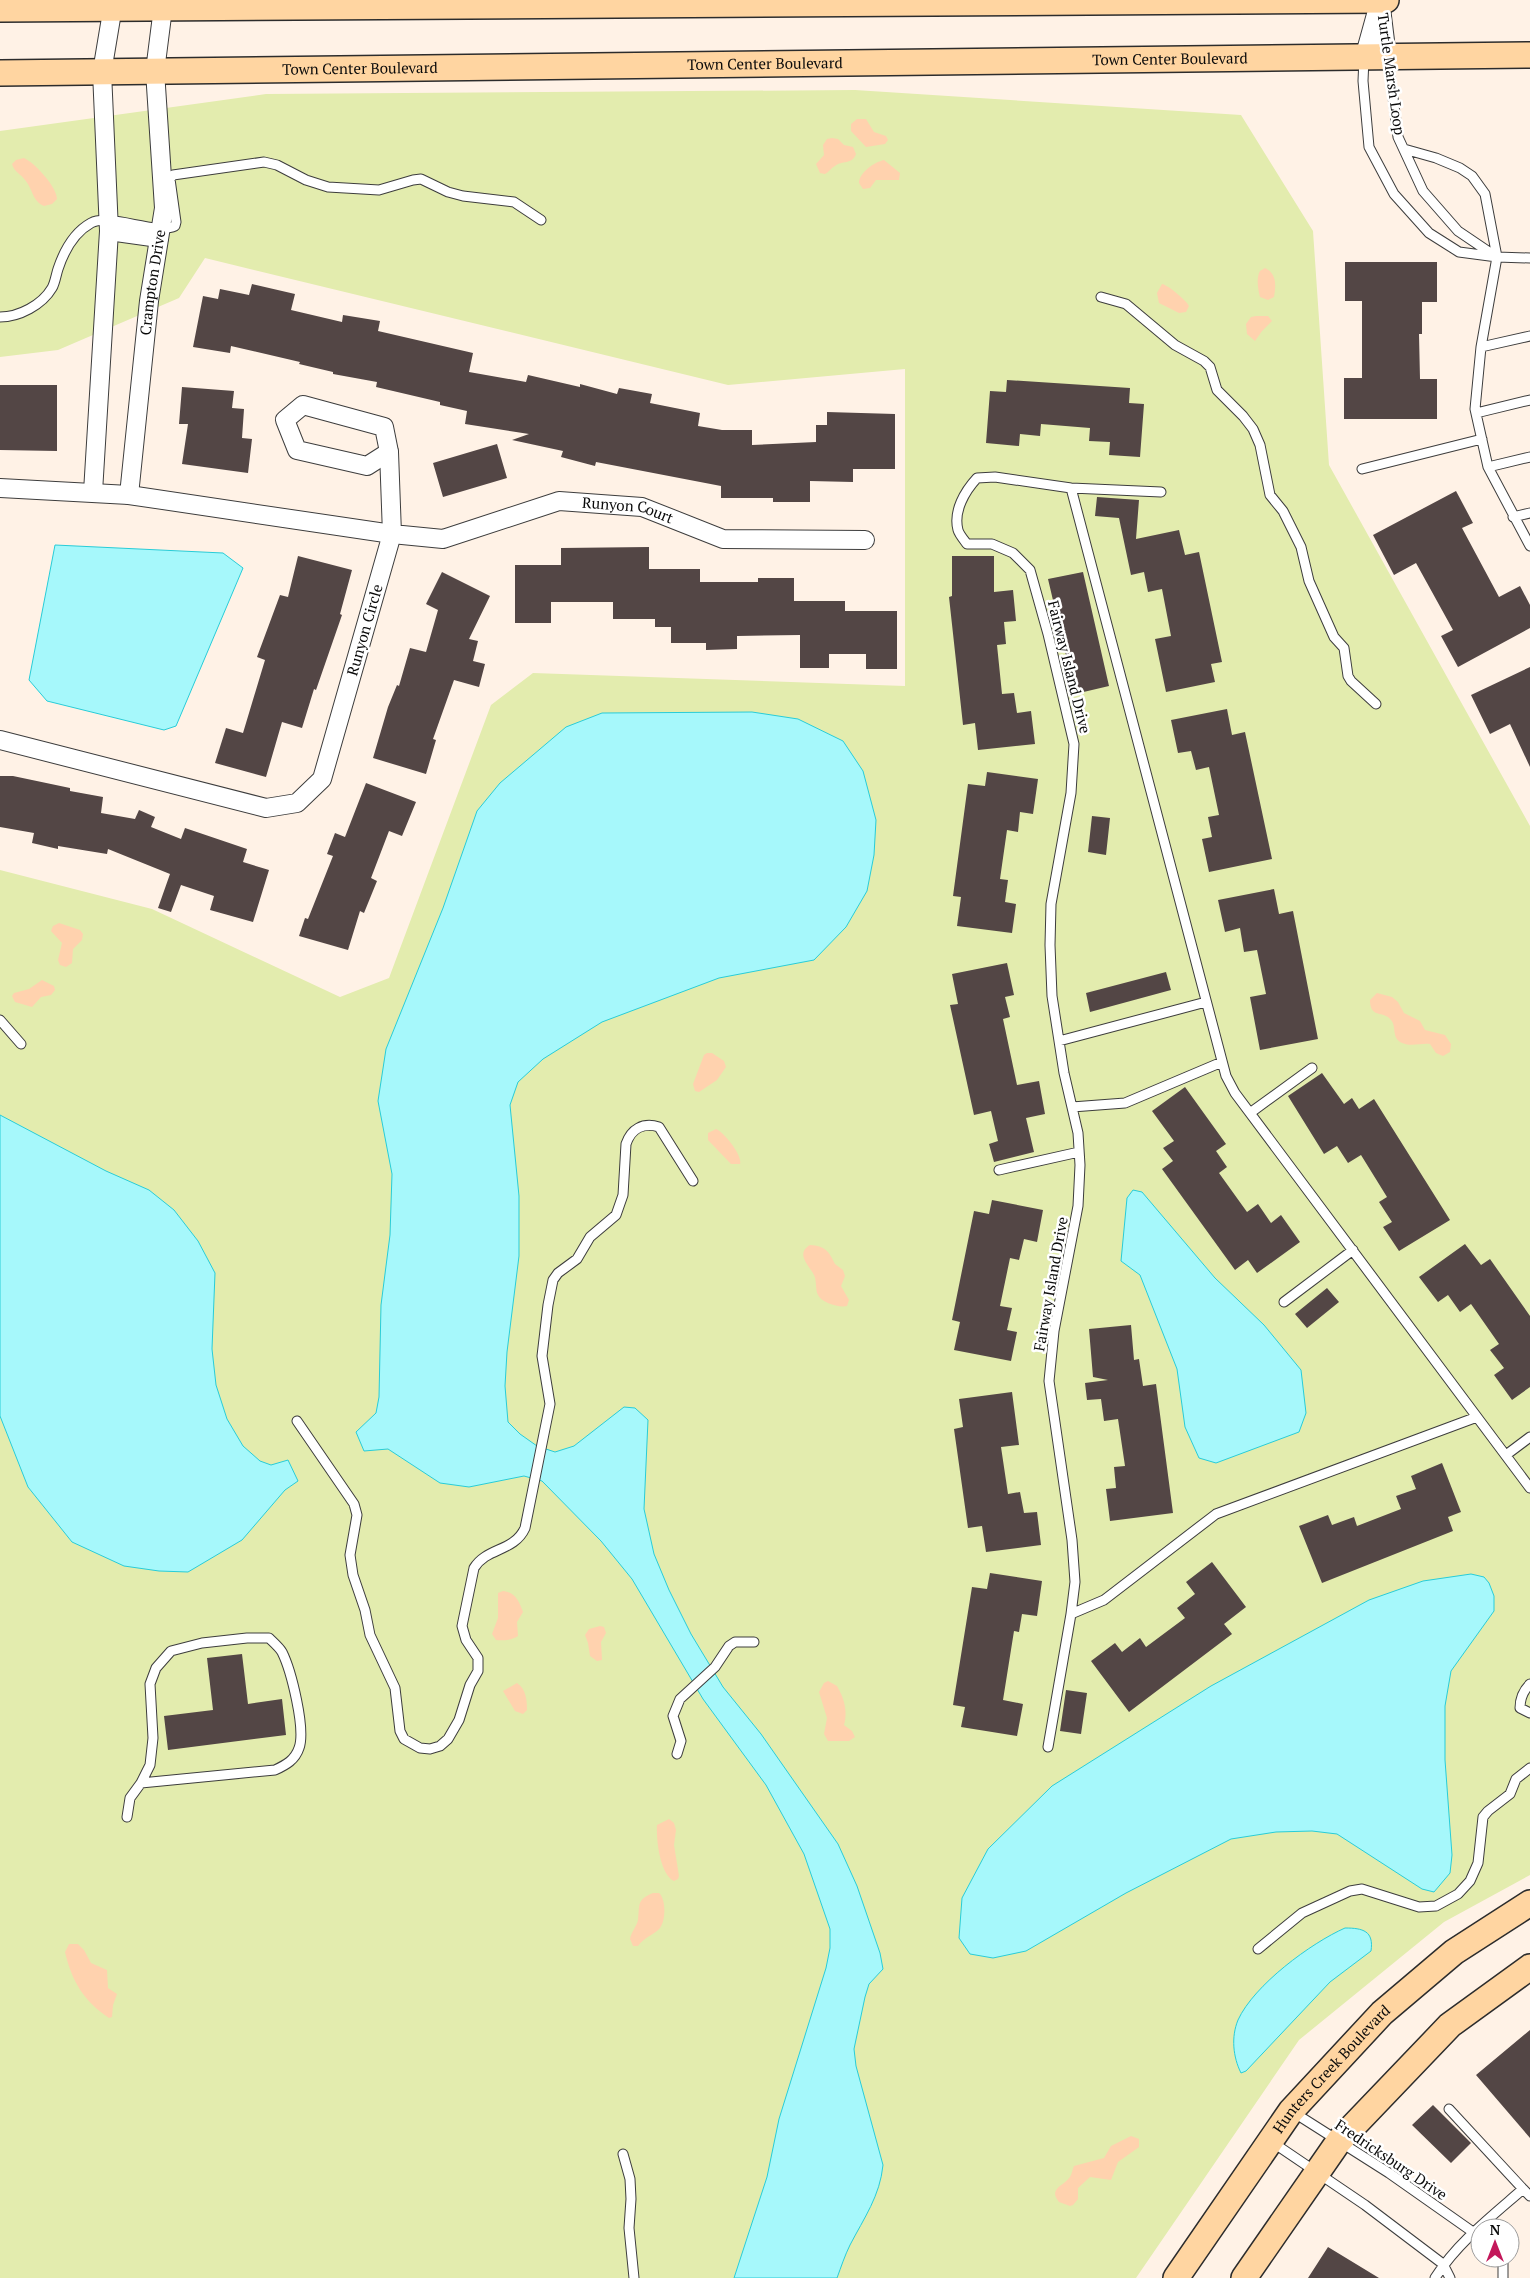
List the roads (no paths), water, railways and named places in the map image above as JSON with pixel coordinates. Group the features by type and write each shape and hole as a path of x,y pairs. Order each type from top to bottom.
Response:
{"main road":[{"path":"0,9 114,4 1386,0"},
{"name":"Town Center Boulevard","path":"0,73 1530,55"},
{"name":"Hunters Creek Boulevard","path":"1176,2278 1291,2111 1382,2013 1454,1952 1530,1904"},
{"path":"1244,2278 1339,2141 1450,2025 1530,1967"}],"street":[{"name":"Turtle Marsh Loop","path":"1376,58 1380,0"},
{"name":"Turtle Marsh Loop","path":"1376,58 1380,0"},
{"path":"93,492 109,226 102,72 114,4"},
{"name":"Crampton Drive","path":"129,495 149,301 164,208 155,71 164,4"},
{"path":"109,226 160,233"},
{"name":"Runyon Circle","path":"0,740 266,808 297,803 322,779 392,534 389,452 384,427 303,405 285,420 298,450 367,466 389,452"},
{"path":"0,488 129,495 392,534"},
{"name":"Runyon Court","path":"392,534 443,539 559,501 642,507 723,539 865,540"}],"lane":[{"name":"Turtle Marsh Loop","path":"1376,58 1398,137 1423,191 1458,231 1497,257"},
{"name":"Turtle Marsh Loop","path":"1376,58 1362,81 1369,147 1394,194 1430,233 1459,252 1497,257 1530,258"},
{"path":"1404,150 1436,158 1460,168 1477,182 1486,194 1497,257 1481,346 1476,413 1488,467 1530,546"},
{"path":"160,233 172,228 176,222 170,179 173,175 264,162 277,165 306,180 328,187 379,190 421,179 448,192 463,196 514,202 542,220"},
{"path":"0,317 8,317 25,311 40,302 52,287 69,241 92,222 109,226"},
{"path":"1101,297 1126,304 1175,345 1204,361 1210,367 1217,390 1253,429 1260,445 1270,495 1283,511 1301,547 1309,582 1334,637 1344,648 1348,676 1376,704"},
{"path":"1481,346 1530,336"},
{"path":"1476,413 1530,400"},
{"path":"1362,469 1482,439"},
{"path":"1488,467 1530,457"},
{"name":"Fairway Island Drive","path":"1048,1747 1071,1614 1074,1582 1072,1540 1049,1381 1054,1331 1078,1206 1078,1133 1059,1041 1052,996 1051,904 1071,793 1074,744 1048,634 1030,570 1013,553 992,544 967,544 958,530 958,510 965,492 977,478 995,478 1071,488 1161,492"},
{"path":"1071,488 1226,1076 1250,1113 1530,1488"},
{"path":"1513,517 1530,513"},
{"path":"1059,1041 1206,1002"},
{"path":"0,1020 20,1044"},
{"path":"1072,1108 1125,1103 1170,1086 1222,1062"},
{"path":"1250,1113 1312,1068"},
{"path":"297,1421 354,1504 357,1515 350,1555 353,1575 365,1610 370,1635 395,1688 400,1731 404,1739 420,1748 430,1749 440,1746 448,1739 459,1720 479,1664 478,1658 466,1640 462,1626 474,1568 478,1561 487,1555 520,1538 525,1528 550,1404 542,1356 543,1338 553,1280 558,1273 577,1259 590,1236 616,1214 623,1195 625,1154 629,1137 640,1126 652,1124 659,1127 693,1181"},
{"path":"998,1170 1079,1152"},
{"path":"1284,1302 1353,1250"},
{"path":"1071,1614 1104,1600 1216,1514 1477,1417"},
{"path":"1506,1455 1530,1437"},
{"path":"127,1817 130,1798 141,1783 150,1765 153,1738 150,1684 156,1668 171,1651 202,1643 247,1638 269,1638 281,1650 290,1671 301,1727 300,1747 290,1764 275,1770 141,1783"},
{"path":"677,1754 682,1742 673,1716 674,1708 680,1699 715,1667 729,1646 735,1642 754,1642"},
{"path":"1530,1684 1526,1687 1520,1703 1520,1708 1530,1713"},
{"path":"1258,1949 1302,1913 1350,1891 1362,1888 1419,1907 1436,1906 1458,1894 1470,1881 1478,1863 1483,1817 1510,1794 1516,1779 1530,1768"},
{"path":"1449,2110 1530,2196"},
{"name":"Fredricksburg Drive","path":"1291,2111 1339,2141 1470,2230"},
{"path":"1270,2140 1365,2205 1444,2264 1450,2278"},
{"path":"623,2154 630,2179 631,2200 628,2228 634,2278"},
{"path":"1494,2218 1523,2189"},
{"path":"1435,2278 1444,2264 1470,2241"}],"water":[{"path":"55,545 223,553 243,568 176,726 164,730 47,701 29,680"},
{"path":"752,712 798,719 843,741 863,771 876,820 874,855 867,891 846,927 814,960 719,978 602,1022 543,1059 518,1082 510,1105 519,1196 519,1256 507,1352 505,1386 508,1422 520,1434 537,1446 555,1452 574,1446 624,1407 635,1408 648,1420 644,1509 654,1554 669,1590 691,1634 723,1687 761,1734 838,1844 857,1886 880,1953 883,1969 869,1984 854,2049 856,2066 883,2165 875,2197 848,2249 837,2278 734,2278 767,2177 779,2119 826,1968 830,1948 830,1929 804,1854 766,1785 703,1699 632,1579 601,1541 542,1481 524,1476 469,1487 440,1483 388,1449 364,1451 356,1432 376,1413 379,1397 381,1305 390,1235 392,1174 378,1101 386,1049 443,908 477,811 500,783 566,727 602,713"},
{"path":"0,1115 106,1171 149,1190 174,1210 198,1241 215,1273 212,1349 216,1385 227,1419 243,1446 260,1461 271,1465 288,1460 298,1481 285,1490 242,1540 188,1572 159,1571 124,1566 72,1542 28,1487 0,1416"},
{"path":"1133,1190 1142,1192 1215,1278 1264,1325 1301,1370 1306,1413 1299,1432 1216,1463 1199,1458 1185,1427 1177,1369 1140,1275 1121,1261 1127,1198"},
{"path":"1471,1574 1484,1577 1489,1583 1494,1596 1494,1611 1451,1671 1445,1706 1445,1760 1452,1855 1450,1873 1434,1892 1422,1889 1337,1834 1312,1831 1276,1832 1231,1839 1126,1893 1026,1951 993,1958 970,1954 959,1938 962,1898 988,1849 1052,1786 1211,1686 1369,1600 1423,1581"},
{"path":"1345,1928 1366,1932 1371,1939 1371,1951 1330,1982 1246,2071 1241,2073 1236,2060 1234,2033 1238,2020 1246,2007 1270,1979 1300,1954"}]}
